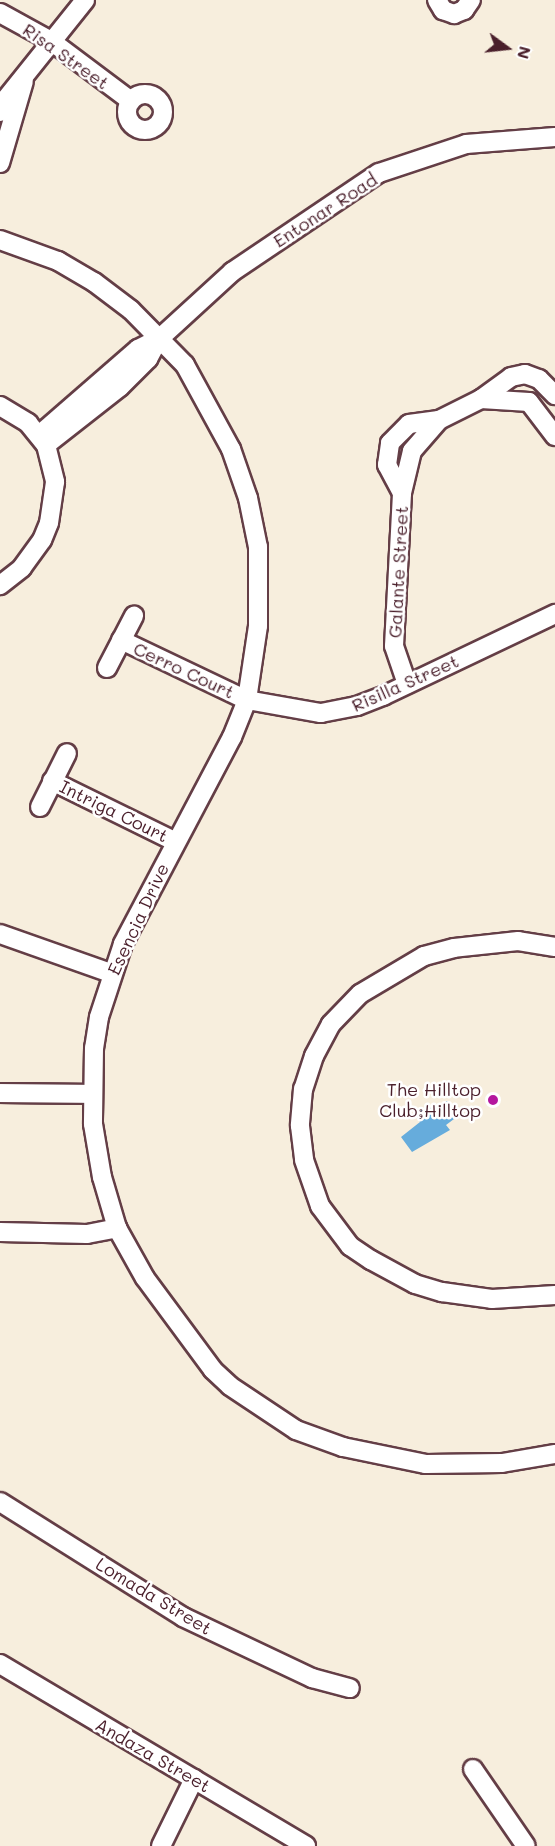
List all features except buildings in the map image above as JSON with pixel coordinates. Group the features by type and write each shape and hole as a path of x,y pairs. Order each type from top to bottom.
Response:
{"street":[{"path":"0,112 26,73 85,0"},
{"path":"437,0 443,10 454,14 464,10 471,0"},
{"name":"Risa Street","path":"0,13 51,41 130,101"},
{"path":"0,163 26,73"},
{"name":"Entonar Road","path":"42,440 120,387 148,359 160,338 232,272 379,173 466,144 555,137"},
{"name":"Esencia Drive","path":"0,240 58,261 94,282 160,338 185,366 207,401 231,448 248,498 260,574 256,652 246,700 232,737 176,842 111,973 94,1048 92,1094 102,1177 117,1228 150,1286 213,1370 238,1392 296,1430 343,1447 426,1464 502,1463 555,1454"},
{"name":"Galante Street","path":"406,684 394,646 402,493 412,451 439,420 481,399 511,376 525,374 539,379 555,395"},
{"path":"481,399 529,402 555,436"},
{"path":"0,406 18,416 42,440 55,482 49,523 33,556 0,585"},
{"name":"Risilla Street","path":"246,700 302,711 339,711 406,684 555,614"},
{"name":"Cerro Court","path":"107,668 134,616"},
{"name":"Cerro Court","path":"121,640 246,700"},
{"name":"Intriga Court","path":"40,807 67,753"},
{"name":"Intriga Court","path":"52,781 176,842"},
{"path":"0,934 111,973"},
{"path":"555,947 518,941 454,948 424,956 360,994 331,1024 314,1056 303,1089 300,1126 306,1168 320,1206 339,1233 371,1260 415,1284 442,1292 501,1299 555,1294"},
{"path":"0,1093 92,1094"},
{"path":"0,1232 87,1234 117,1228"},
{"name":"Lomada Street","path":"0,1502 183,1617 312,1678 350,1688"},
{"name":"Andaza Street","path":"0,1664 306,1846"},
{"path":"473,1769 526,1846"},
{"path":"160,1846 194,1779"}],"water":[{"path":"447,1101 458,1116 446,1125 450,1130 412,1152 401,1137 420,1122 415,1115 428,1105 433,1111"}],"place":[{"name":"The Hilltop Club;Hilltop","path":"493,1100"}]}
